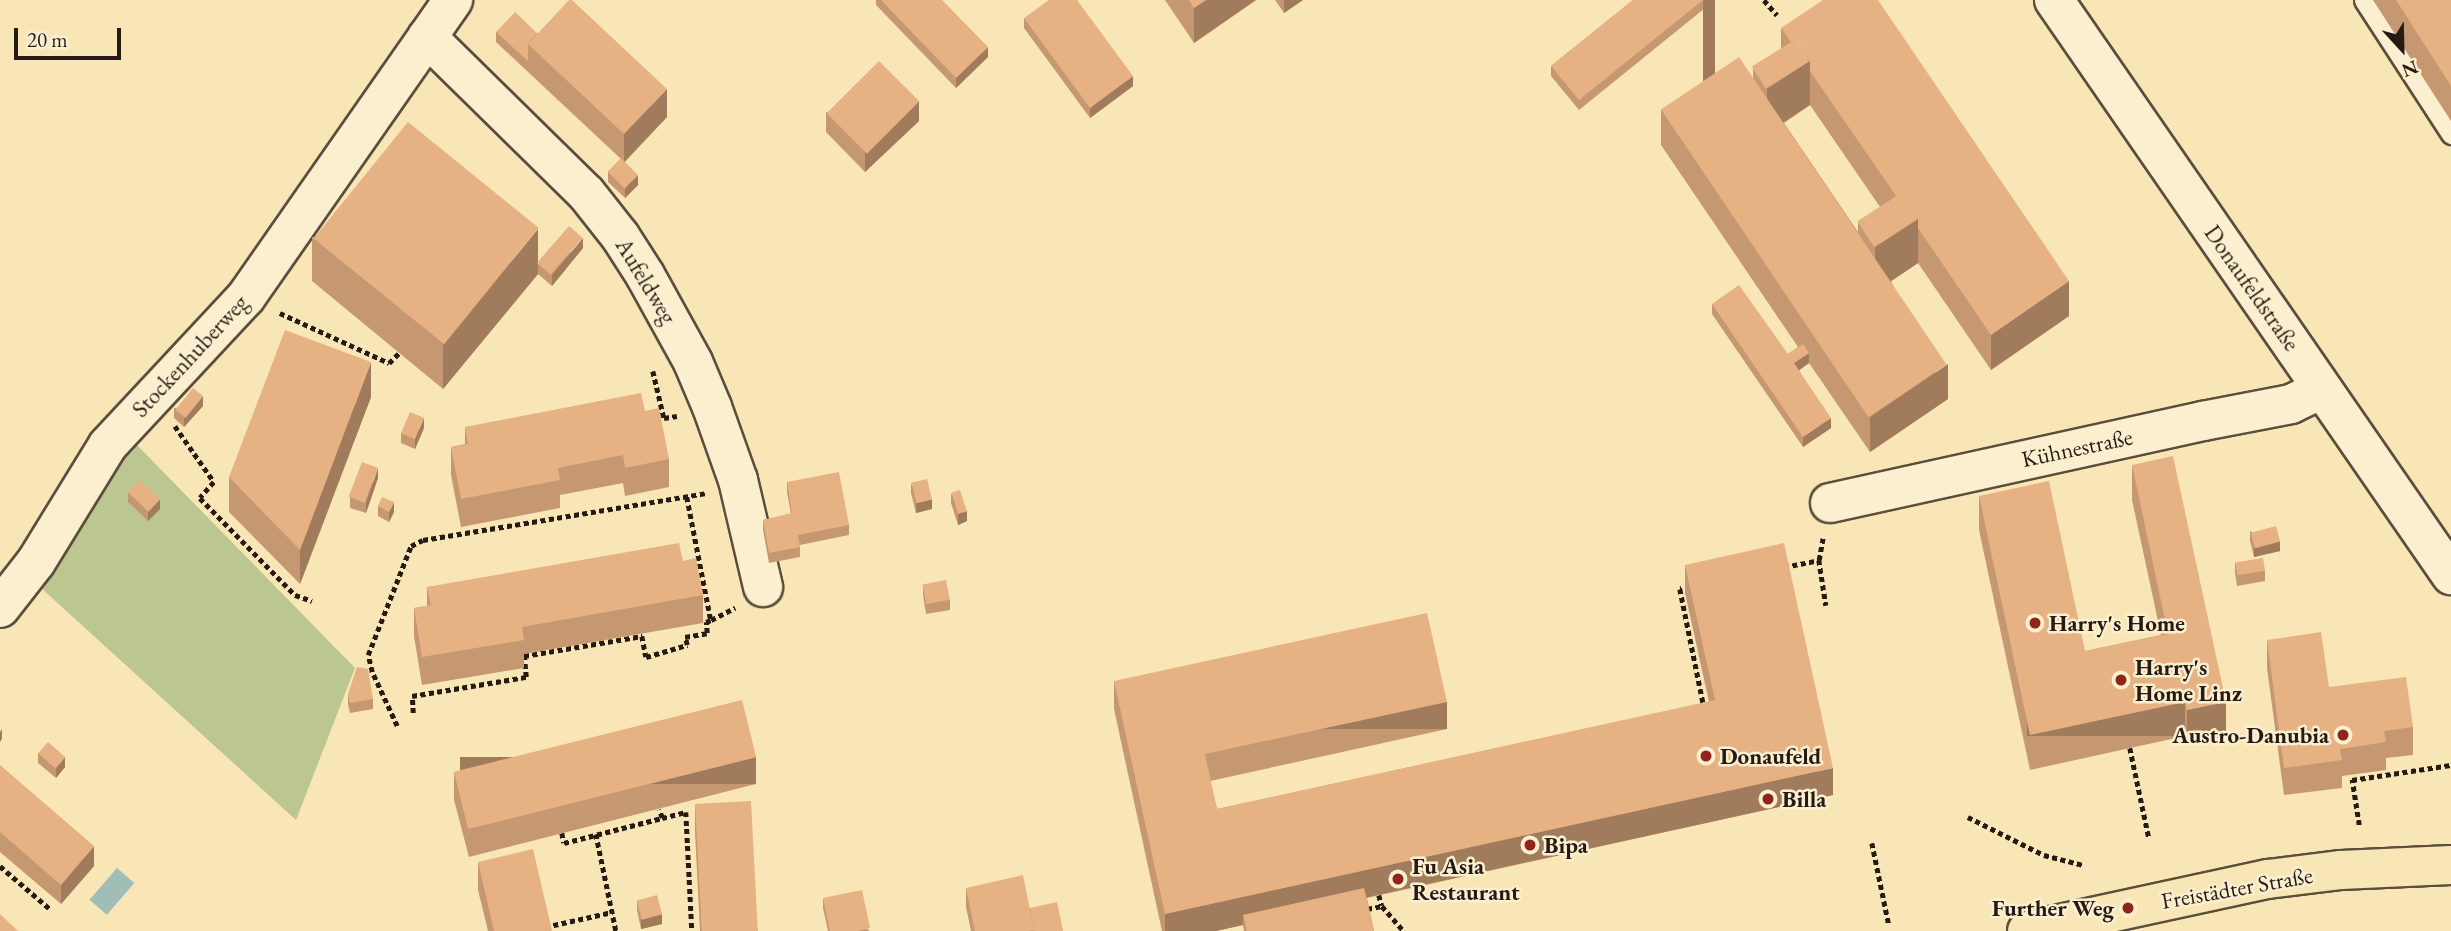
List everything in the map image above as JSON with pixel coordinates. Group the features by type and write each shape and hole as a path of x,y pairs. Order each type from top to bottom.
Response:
{"main road":[{"name":"Freistädter Straße","path":"2027,931 2268,879 2351,869 2451,865"}],"street":[{"name":"Stockenhuberweg","path":"0,608 36,562 108,445 153,395 221,328 246,298 453,0"},
{"name":"Donaufeldstraße","path":"2054,0 2451,575"},
{"name":"Aufeldweg","path":"427,37 586,193 639,265 693,362 712,407 738,480 763,587"},
{"name":"Kühnestraße","path":"1830,503 2291,404 2322,388"}],"lane":[{"path":"2364,0 2451,134"}],"path":[{"path":"1765,0 1777,15"},
{"path":"287,303 280,313 389,363 399,353"},
{"path":"651,364 664,418 688,415"},
{"path":"153,395 214,482 200,498 295,595 312,601"},
{"path":"397,726 372,672 368,655 411,546 423,540 712,492"},
{"path":"687,496 711,621"},
{"path":"1826,605 1819,559 1830,503"},
{"path":"1776,568 1819,559"},
{"path":"1693,586 1680,589 1705,711"},
{"path":"413,713 412,696 526,677 524,656 642,636 646,657 687,645 685,637 707,633 706,622 746,601 763,598 763,587"},
{"path":"2130,748 2149,838"},
{"path":"2358,825 2352,780 2451,765"},
{"path":"659,809 662,818"},
{"path":"562,833 565,843 686,812 692,931"},
{"path":"1968,817 2044,855 2083,864"},
{"path":"596,834 616,931"},
{"path":"1872,843 1889,925"},
{"path":"0,866 50,909"},
{"path":"1379,895 1382,906 1404,931"},
{"path":"1367,909 1382,906"},
{"path":"545,927 612,912"}],"green space":[{"path":"134,442 355,668 296,820 40,587"}],"water":[{"path":"117,868 134,883 107,915 89,900"}],"building":[{"path":"569,0 667,89 624,134 528,44"},
{"path":"881,0 942,0 988,47 956,78"},
{"path":"1049,0 1077,0 1133,76 1090,108 1024,18"},
{"path":"1189,0 1206,0 1194,8"},
{"path":"1633,0 1703,0 1579,100 1551,66"},
{"path":"1823,0 1878,0 2069,281 1991,335 1918,228 1918,219 1901,193 1896,196 1810,71 1810,61 1796,39 1791,42 1781,28"},
{"path":"2396,0 2451,0 2451,86"},
{"path":"515,12 537,33 528,44 528,61 496,32"},
{"path":"1796,39 1810,61 1766,89 1752,67"},
{"path":"1739,57 1946,365 1869,417 1661,110"},
{"path":"879,61 919,101 867,154 827,113"},
{"path":"408,122 539,228 444,344 314,239"},
{"path":"621,158 638,175 625,188 608,171"},
{"path":"1901,193 1918,219 1874,247 1857,221"},
{"path":"569,226 583,238 550,275 537,263"},
{"path":"1739,285 1788,354 1803,344 1809,353 1794,363 1831,418 1803,437 1712,304"},
{"path":"285,330 371,362 300,550 229,477"},
{"path":"193,388 203,396 185,418 175,410"},
{"path":"641,393 645,411 659,408 669,459 625,468 623,455 558,468 560,480 461,499 451,447 468,444 465,427"},
{"path":"410,412 424,418 415,439 401,433"},
{"name":"Harry's Home","path":"2173,456 2226,702 2187,710 2185,702 2030,735 1979,496 2049,481 2085,651 2168,634 2132,465"},
{"path":"362,462 378,468 365,503 349,497"},
{"path":"839,472 849,525 798,535 800,547 769,553 763,520 792,513 787,482"},
{"path":"927,479 932,499 917,503 911,483"},
{"path":"140,480 160,499 148,512 128,492"},
{"path":"960,490 967,511 958,514 951,493"},
{"path":"382,497 394,502 389,512 378,506"},
{"path":"2276,526 2280,541 2255,548 2251,533"},
{"path":"679,543 683,561 696,558 703,595 522,627 524,640 422,657 414,608 431,605 427,587"},
{"name":"Donaufeld","path":"1784,543 1833,768 1165,914 1114,681 1427,613 1447,702 1205,754 1217,809 1715,700 1685,565"},
{"path":"2263,558 2265,571 2237,575 2235,562"},
{"path":"946,580 950,600 926,604 922,585"},
{"name":"Austro-Danubia","path":"2321,632 2329,687 2406,677 2413,727 2384,731 2386,742 2340,749 2342,760 2284,768 2267,640"},
{"path":"357,667 368,669 373,699 350,703 348,694"},
{"path":"742,700 756,757 468,829 454,772"},
{"path":"48,742 65,757 56,768 38,753"},
{"path":"0,765 94,846 61,885 0,832"},
{"path":"751,801 758,931 702,931 695,804"},
{"path":"533,849 552,931 494,931 478,862"},
{"path":"1023,875 1034,930 975,931 966,888"},
{"path":"1364,888 1374,931 1247,931 1243,915"},
{"path":"862,890 870,928 830,931 823,898"},
{"path":"657,895 662,914 642,920 637,900"},
{"path":"1057,902 1063,931 1034,931 1030,908"},
{"path":"0,914 18,931 0,931"}],"place":[{"name":"Harry's Home","path":"2035,623"},
{"name":"Harry's Home Linz","path":"2121,680"},
{"name":"Austro-Danubia","path":"2343,735"},
{"name":"Donaufeld","path":"1706,756"},
{"name":"Billa","path":"1768,799"},
{"name":"Bipa","path":"1530,845"},
{"name":"Fu Asia Restaurant","path":"1398,879"},
{"name":"Further Weg","path":"2128,908"}]}
